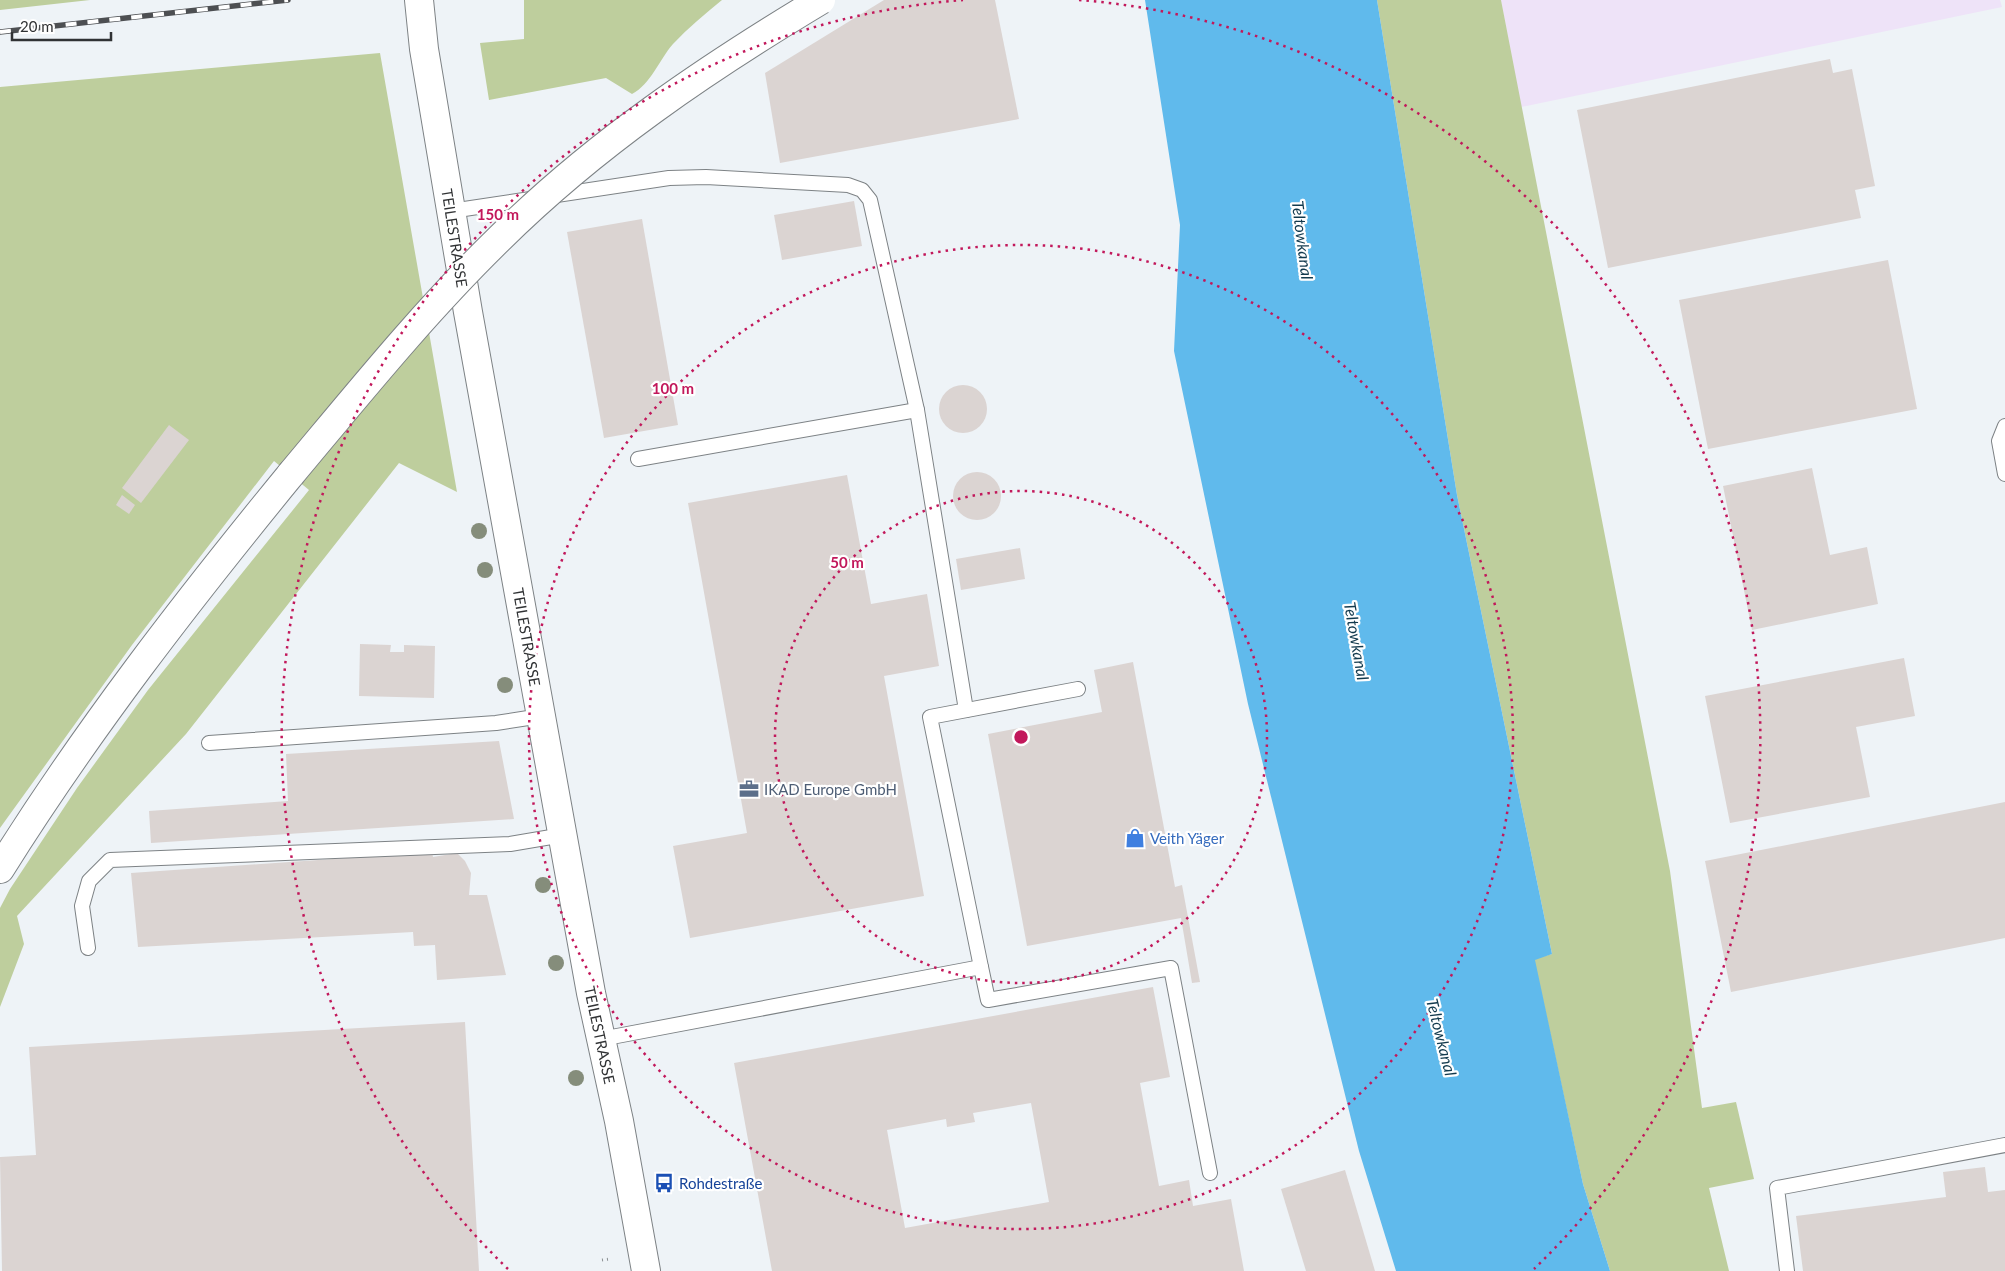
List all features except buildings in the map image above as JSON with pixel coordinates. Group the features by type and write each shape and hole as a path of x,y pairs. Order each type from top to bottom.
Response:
{"main road":[{"name":"TEILESTRASSE","path":"419,0 424,49 451,210 541,716 646,1271"},
{"path":"0,869 44,800 175,617 362,388 452,287 537,203 630,126 733,53 821,0"}],"lane":[{"path":"451,210 669,178 706,177 848,185 862,190 870,200 917,410 966,710"},
{"path":"638,459 917,410"},
{"path":"2005,426 1999,441 2005,474"},
{"path":"1078,689 930,717 988,1000 1171,968 1210,1173"},
{"path":"209,743 496,723 541,716"},
{"path":"88,948 82,906 89,881 110,860 517,844 563,835"},
{"path":"601,1039 981,967"},
{"path":"1787,1271 1777,1188 2005,1145"}],"path":[{"path":"602,1260 610,1259"}],"shaded area":[{"path":"1501,0 2000,0 2002,7 1521,107"}],"green space":[{"path":"0,0 90,0 0,10"},
{"path":"524,0 722,0 673,44 650,78 639,90 632,94 606,78 489,100 480,43 524,39"},
{"path":"1377,0 1501,0 1670,871 1702,1108 1736,1102 1754,1179 1709,1188 1729,1271 1610,1271 1583,1184 1534,959 1552,954 1457,495"},
{"path":"380,53 457,492 399,463 186,734 17,916 24,944 0,1007 0,908 10,889 77,788 148,690 309,490 274,461 132,645 0,828 0,87"}],"water":[{"name":"Teltowkanal","path":"1145,0 1377,0 1457,495 1552,954 1535,960 1583,1184 1610,1271 1396,1271 1359,1151 1248,704 1174,351 1180,225"}],"railway":[{"path":"0,32 288,0"}],"place":[{"name":"IKAD Europe GmbH","path":"749,789"},
{"name":"Veith Yäger","path":"1135,838"},
{"name":"Rohdestraße","path":"664,1183"}]}
